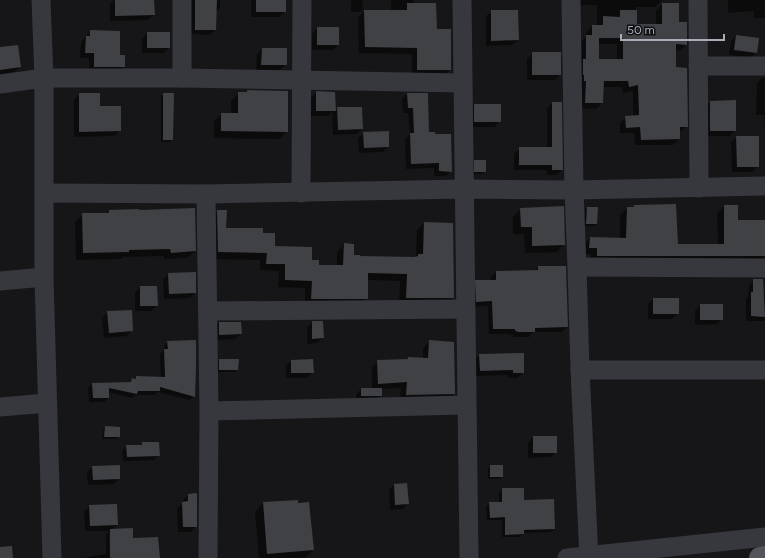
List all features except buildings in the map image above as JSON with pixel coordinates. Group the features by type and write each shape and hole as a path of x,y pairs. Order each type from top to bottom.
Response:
{"main road":[{"path":"760,558 765,557"}],"street":[{"path":"41,0 44,78 44,277 52,558"},
{"path":"182,0 182,78"},
{"path":"301,193 302,0"},
{"path":"462,0 464,309 469,558"},
{"path":"571,0 574,190 578,267 580,370 589,557"},
{"path":"698,0 699,188"},
{"path":"698,66 765,66"},
{"path":"0,84 44,78 182,78 462,83"},
{"path":"44,193 206,194 464,189 574,190 765,186"},
{"path":"206,194 209,411 208,558"},
{"path":"578,267 765,268"},
{"path":"0,281 44,277"},
{"path":"208,311 464,309"},
{"path":"580,370 765,370"},
{"path":"0,407 48,403"},
{"path":"209,411 466,405"},
{"path":"567,558 589,557 765,537"}]}
